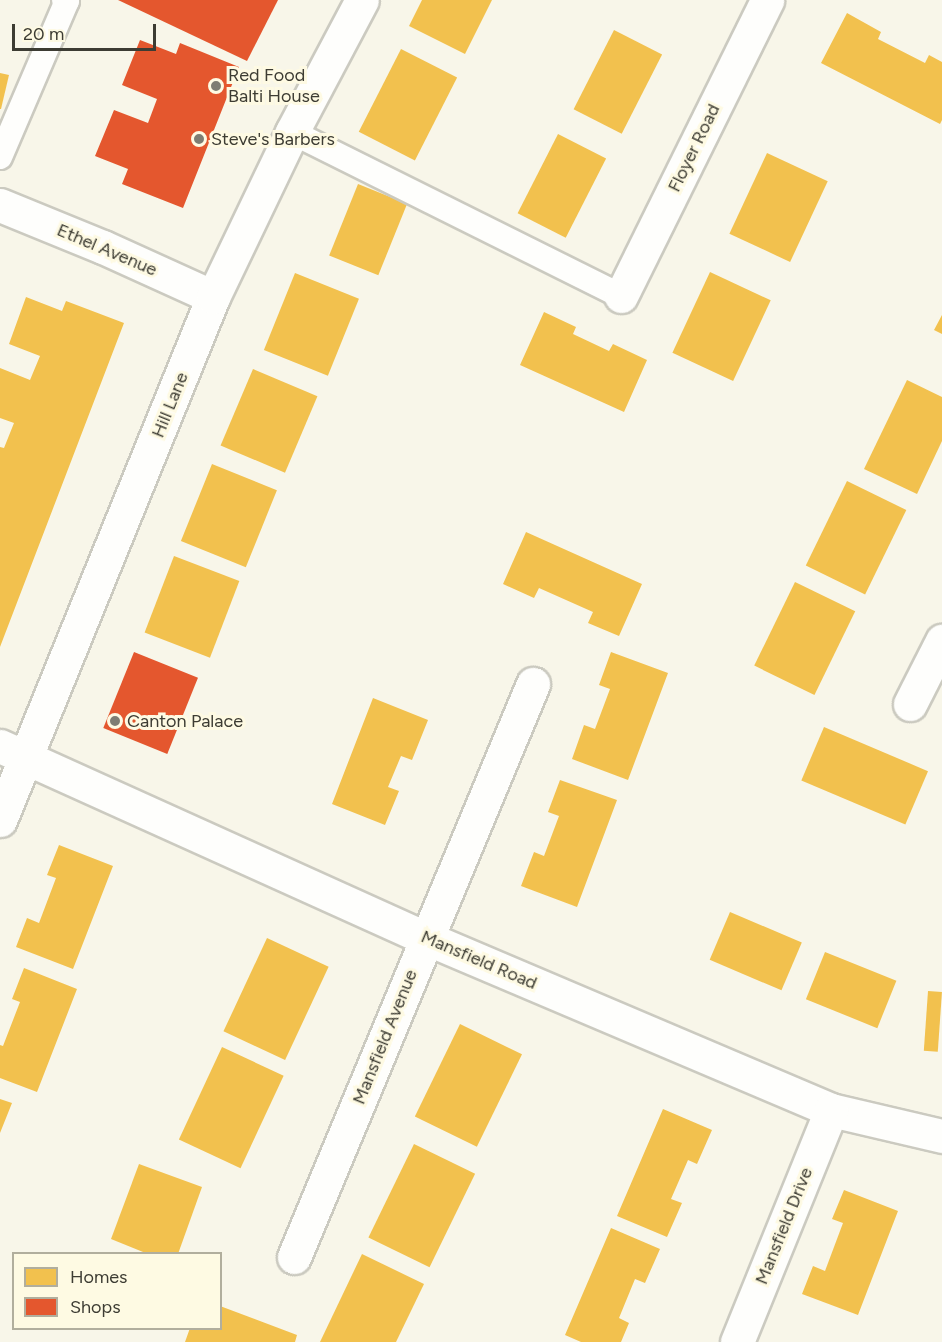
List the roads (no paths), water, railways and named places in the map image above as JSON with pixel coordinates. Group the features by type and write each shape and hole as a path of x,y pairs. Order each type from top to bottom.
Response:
{"street":[{"name":"Hill Lane","path":"0,820 13,752 213,297 292,132 362,0"},
{"name":"Floyer Road","path":"621,296 767,0"},
{"name":"Ethel Avenue","path":"0,205 103,247 213,297"},
{"path":"909,704 942,641"},
{"name":"Mansfield Avenue","path":"294,1257 533,684"},
{"name":"Mansfield Road","path":"13,752 426,938 831,1110 942,1136"},
{"name":"Mansfield Drive","path":"737,1342 831,1110"}],"lane":[{"path":"0,157 66,1 64,0"},
{"path":"292,132 621,296"}],"place":[{"name":"Red Food Balti House","path":"216,86"},
{"name":"Steve's Barbers","path":"199,139"},
{"name":"Canton Palace","path":"115,721"}]}
